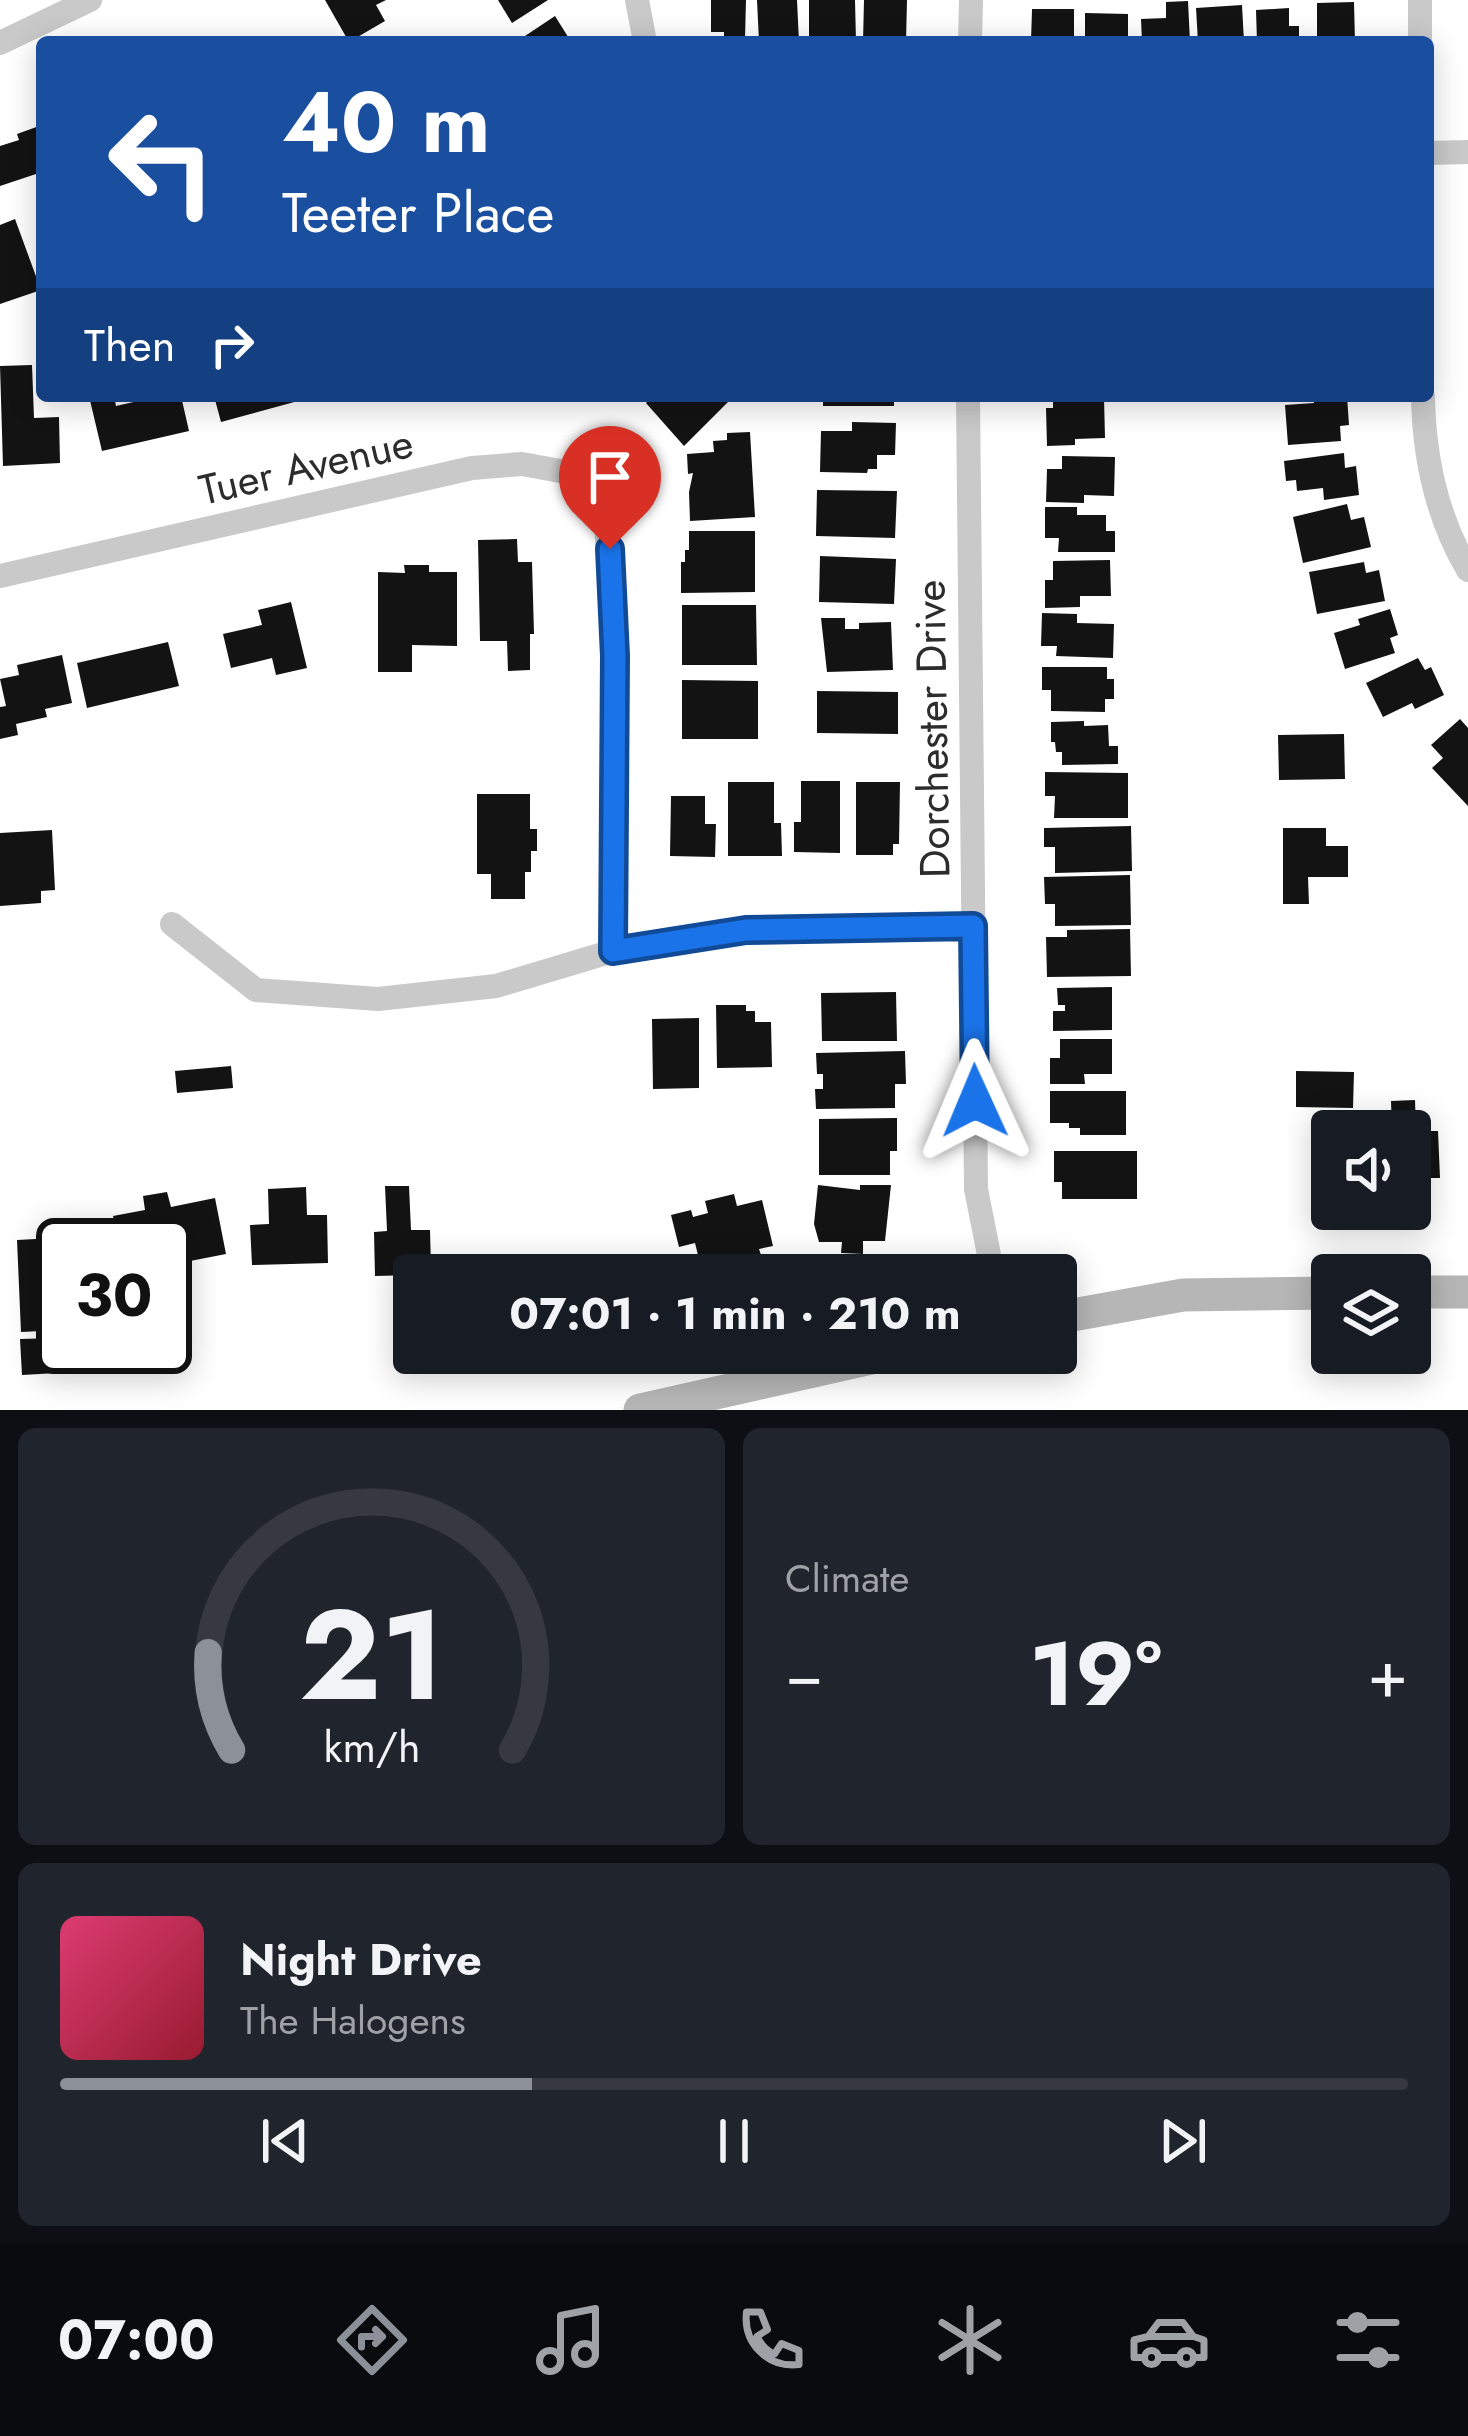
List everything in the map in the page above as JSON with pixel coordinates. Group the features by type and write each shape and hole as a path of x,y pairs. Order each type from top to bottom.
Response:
{"main road":[{"path":"1431,1292 1468,1292"},
{"path":"1077,1314 1183,1295 1311,1293"},
{"path":"640,1410 800,1374"}],"street":[{"path":"0,44 90,0"},
{"path":"637,0 643,36"},
{"path":"970,36 971,0"},
{"path":"1420,0 1420,36"},
{"path":"1434,153 1468,152"},
{"name":"Dorchester Drive","path":"968,402 976,1189 989,1254"},
{"path":"1424,402 1430,478 1451,542 1468,570"},
{"name":"Tuer Avenue","path":"0,576 472,468 522,464 572,473 596,492 605,509 610,549 615,656 613,951"},
{"path":"172,924 256,990 378,999 496,986 613,951 746,930 973,926"}],"building":[{"path":"325,0 386,0 376,5 385,21 359,36 346,36"},
{"path":"498,0 548,0 512,23"},
{"path":"711,0 746,0 745,36 711,32"},
{"path":"757,0 797,0 799,36 759,36"},
{"path":"809,0 855,0 856,36 809,36"},
{"path":"864,0 907,0 906,36 863,36"},
{"path":"1188,1 1190,36 1142,36 1141,19 1166,18 1166,2"},
{"path":"1354,2 1355,36 1317,36 1317,3"},
{"path":"1242,5 1244,36 1198,36 1196,8"},
{"path":"1289,8 1289,26 1299,26 1299,36 1257,36 1256,10"},
{"path":"1032,9 1074,9 1074,36 1031,36"},
{"path":"1085,13 1128,14 1128,36 1085,36"},
{"path":"555,16 568,36 525,36"},
{"path":"36,127 36,174 0,186 0,146 19,140 17,134"},
{"path":"15,219 36,276 36,292 0,304 0,225"},
{"path":"32,365 34,418 59,417 60,463 3,466 0,366"},
{"path":"90,402 115,402 116,406 182,402 189,431 102,451"},
{"path":"216,402 294,402 221,422"},
{"path":"647,402 728,402 684,446"},
{"path":"823,402 894,402 894,406 823,406"},
{"path":"1053,402 1104,402 1105,438 1047,446 1046,408 1053,408"},
{"path":"1347,402 1349,425 1340,426 1341,441 1288,445 1285,405"},
{"path":"852,422 896,423 895,455 877,455 877,469 867,473 820,472 821,431 852,431"},
{"path":"750,432 755,517 690,521 693,473 688,474 687,454 714,452 713,441 727,440 727,433"},
{"path":"1344,453 1345,468 1356,466 1359,495 1324,500 1323,488 1297,491 1296,480 1286,481 1284,461"},
{"path":"1062,456 1115,457 1114,496 1084,495 1084,503 1046,502 1047,469 1062,469"},
{"path":"817,490 897,491 895,538 816,536"},
{"path":"1347,504 1351,520 1364,517 1371,547 1303,563 1293,517"},
{"path":"1045,507 1077,507 1077,515 1106,515 1106,531 1115,531 1115,552 1058,552 1059,538 1045,538"},
{"path":"689,531 755,531 755,592 681,593 681,562 689,550"},
{"path":"517,539 518,562 532,562 534,634 530,634 530,670 508,671 507,641 480,641 478,540"},
{"path":"820,556 896,559 894,604 819,602"},
{"path":"1110,560 1111,596 1080,596 1080,607 1045,608 1045,580 1053,580 1053,561"},
{"path":"1364,562 1366,573 1379,570 1385,601 1317,614 1309,572"},
{"path":"404,565 429,565 429,572 457,572 457,646 412,645 412,672 378,672 378,572 405,573"},
{"path":"291,602 307,668 276,675 272,658 231,668 223,634 262,625 258,610"},
{"path":"682,605 756,605 757,665 682,665"},
{"path":"1390,609 1398,635 1390,638 1395,653 1345,669 1334,633"},
{"path":"1042,613 1077,614 1077,623 1114,624 1113,658 1056,656 1057,646 1041,646"},
{"path":"821,618 845,618 845,629 859,629 859,623 891,622 893,670 827,672"},
{"path":"168,642 179,686 87,708 77,663"},
{"path":"62,655 72,703 45,709 47,717 16,724 18,735 0,739 0,707 6,706 0,679 19,675 17,665"},
{"path":"1418,658 1425,670 1431,667 1444,695 1383,717 1366,683"},
{"path":"1042,667 1107,667 1107,679 1114,679 1114,699 1105,699 1105,712 1051,711 1051,690 1042,690"},
{"path":"682,680 758,681 758,739 682,739"},
{"path":"817,691 898,692 898,734 817,733"},
{"path":"1460,719 1468,728 1468,806 1432,768 1443,758 1431,745"},
{"path":"1084,721 1084,726 1108,725 1109,746 1118,746 1118,764 1062,765 1062,752 1056,752 1051,742 1051,722"},
{"path":"1344,734 1345,779 1279,780 1278,735"},
{"path":"1045,772 1128,773 1128,818 1054,818 1055,796 1045,796"},
{"path":"801,781 840,781 840,853 794,852 794,822 801,822"},
{"path":"728,782 774,782 774,823 781,823 782,856 728,856"},
{"path":"856,782 900,782 899,844 893,844 893,855 856,855"},
{"path":"477,794 530,794 530,829 537,829 537,851 531,851 531,872 525,872 525,899 491,899 491,874 477,874"},
{"path":"671,796 705,796 705,824 716,824 715,857 670,856"},
{"path":"1131,826 1132,871 1055,873 1055,847 1044,847 1044,828"},
{"path":"1283,828 1326,828 1326,846 1348,846 1348,877 1308,877 1309,904 1283,904"},
{"path":"52,830 55,890 41,891 41,903 0,906 0,833"},
{"path":"1130,875 1131,925 1055,926 1055,904 1045,904 1044,877"},
{"path":"1130,929 1131,976 1047,977 1046,937 1067,937 1067,930"},
{"path":"1112,987 1112,1030 1053,1031 1053,1011 1065,1011 1065,1005 1058,1005 1057,988"},
{"path":"896,992 897,1041 822,1041 821,993"},
{"path":"716,1005 746,1005 746,1011 755,1011 755,1022 771,1022 772,1067 717,1068"},
{"path":"699,1018 699,1088 653,1089 652,1019"},
{"path":"1060,1039 1112,1039 1112,1074 1084,1074 1085,1084 1050,1084 1050,1058 1060,1058"},
{"path":"905,1051 906,1084 895,1084 895,1108 816,1109 815,1089 823,1089 823,1074 817,1074 816,1053"},
{"path":"231,1066 233,1088 177,1093 175,1071"},
{"path":"1296,1071 1354,1072 1353,1108 1296,1107"},
{"path":"1050,1091 1126,1091 1126,1135 1080,1135 1080,1128 1069,1128 1069,1123 1050,1123"},
{"path":"1415,1100 1415,1110 1391,1110 1391,1101"},
{"path":"897,1118 897,1151 890,1151 890,1175 819,1175 819,1119"},
{"path":"1431,1131 1438,1131 1440,1178 1431,1178"},
{"path":"1054,1151 1137,1151 1137,1199 1062,1199 1062,1182 1054,1182"},
{"path":"818,1185 860,1190 860,1185 891,1185 885,1241 863,1241 863,1254 841,1253 842,1242 819,1242 814,1224"},
{"path":"385,1186 409,1186 411,1230 430,1230 431,1254 393,1254 393,1276 375,1276 374,1232 387,1231"},
{"path":"306,1187 307,1215 327,1215 328,1263 252,1265 250,1225 269,1224 268,1189"},
{"path":"167,1192 171,1207 215,1198 226,1254 192,1261 192,1218 113,1218 145,1210 143,1196"},
{"path":"734,1194 737,1206 762,1200 773,1246 759,1249 761,1254 698,1254 695,1243 679,1247 671,1215 691,1210 693,1217 708,1213 705,1201"},
{"path":"36,1239 36,1331 21,1332 17,1240"},
{"path":"20,1339 36,1339 40,1374 22,1375"}],"route":[{"path":"610,549 615,656 613,951 746,930 973,926 975,1101"}]}
